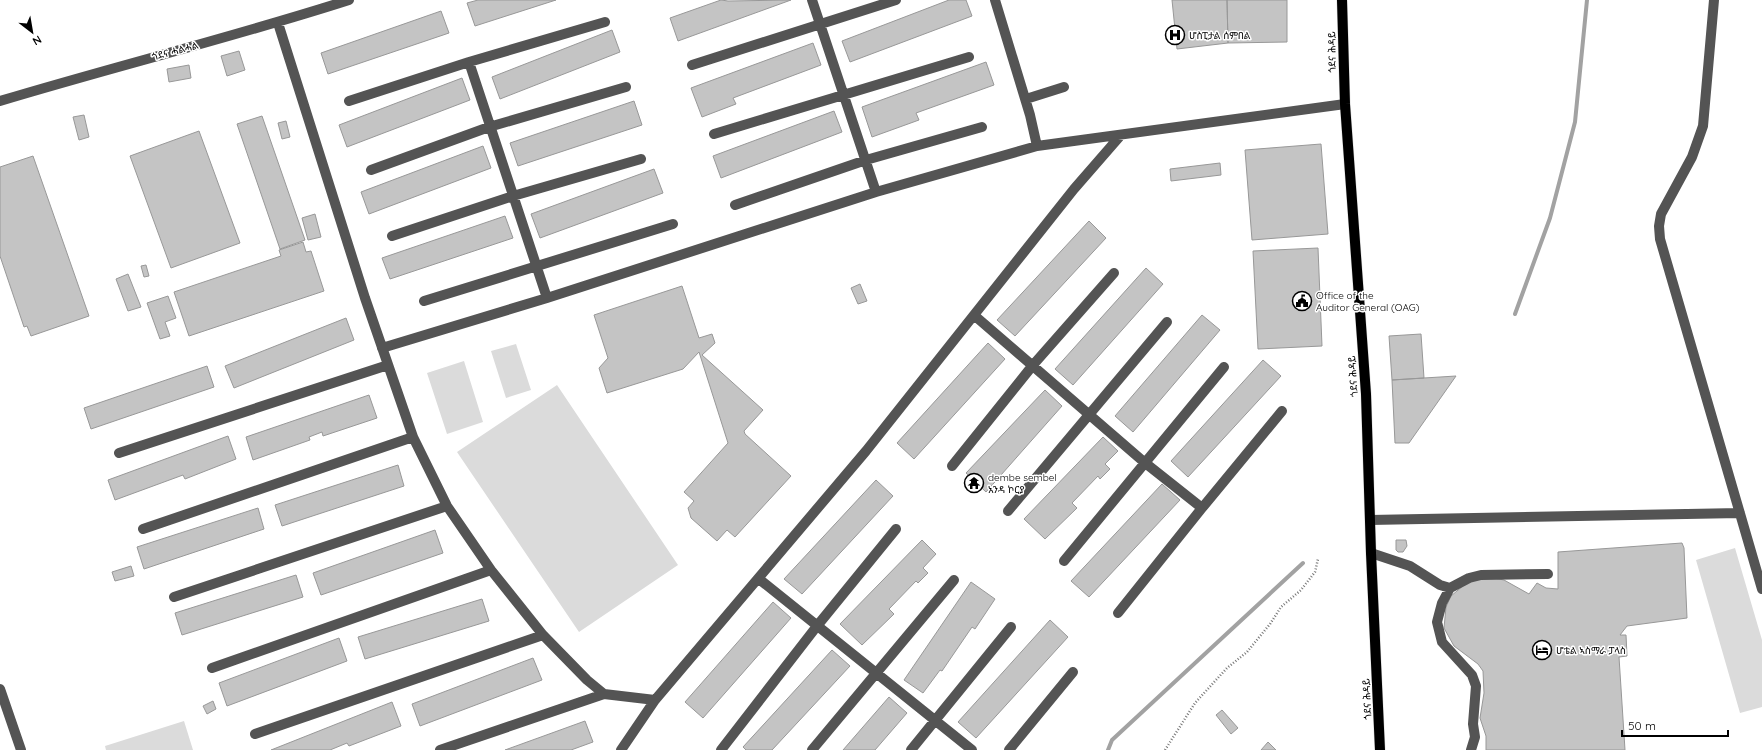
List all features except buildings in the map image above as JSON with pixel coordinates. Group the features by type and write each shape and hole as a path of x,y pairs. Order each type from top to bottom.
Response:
{"main road":[{"name":"ጎደና ሕዳይ","path":"1342,0 1345,104 1366,394 1371,553 1380,750"}],"street":[{"name":"ጎደና ሓልሓል","path":"0,101 83,76 278,23 349,0"},
{"path":"812,0 819,25 876,192"},
{"path":"692,65 896,0"},
{"path":"996,0 1026,99 1037,146"},
{"path":"1714,0 1703,126 1692,158 1661,214 1659,226 1660,238 1762,589"},
{"path":"350,101 469,62 605,22"},
{"path":"278,23 382,348 413,437 446,506 491,570 543,635 587,680 604,694"},
{"path":"714,134 969,57"},
{"path":"469,62 489,127 547,298"},
{"path":"371,170 489,127 626,87"},
{"path":"1026,99 1064,87"},
{"path":"382,348 547,298 876,192 1037,146 1345,104"},
{"path":"735,205 866,160 982,127"},
{"path":"621,750 655,700 866,451 975,316 1074,189 1120,134"},
{"path":"392,236 513,196 641,159"},
{"path":"424,301 673,224"},
{"path":"952,466 1033,366 1114,273"},
{"path":"975,316 1144,462 1202,508"},
{"path":"1008,511 1167,322"},
{"path":"119,453 388,365"},
{"path":"1064,561 1144,462 1224,367"},
{"path":"1118,613 1282,411"},
{"path":"143,528 413,437"},
{"path":"174,597 446,506"},
{"path":"1370,520 1740,513"},
{"path":"722,749 817,626 896,529"},
{"path":"1371,553 1410,566 1440,585 1448,592"},
{"path":"212,668 491,570"},
{"path":"1471,750 1475,737 1473,724 1476,686 1472,675 1442,642 1437,622 1448,592 1469,578 1481,575 1548,574"},
{"path":"759,579 972,750"},
{"path":"812,750 954,580"},
{"path":"911,750 1011,627"},
{"path":"255,734 543,635"},
{"path":"1009,750 1073,672"},
{"path":"0,689 21,750"},
{"path":"440,750 604,694 655,700"}],"path":[{"path":"1165,750 1195,703 1227,668 1247,652 1282,607 1300,590 1315,572 1318,559"}],"shaded area":[{"path":"516,344 531,390 506,398 491,351"},
{"path":"464,361 483,422 447,434 427,373"},
{"path":"557,385 678,565 579,632 457,452"},
{"path":"1735,548 1762,640 1762,707 1740,713 1696,560"},
{"path":"184,721 193,750 106,750 105,746"}],"waterway":[{"path":"1515,314 1550,218 1575,122 1587,0"},
{"path":"1108,750 1112,740 1303,563"}],"place":[{"name":"ሆስፒታል ሰምበል","path":"1175,35"},
{"name":"Office of the Auditor General (OAG)","path":"1302,301"},
{"name":"dembe sembel አንዳ ኮርያ","path":"974,483"},
{"name":"ሆቴል ኣስማራ ፓላስ","path":"1542,650"}]}
